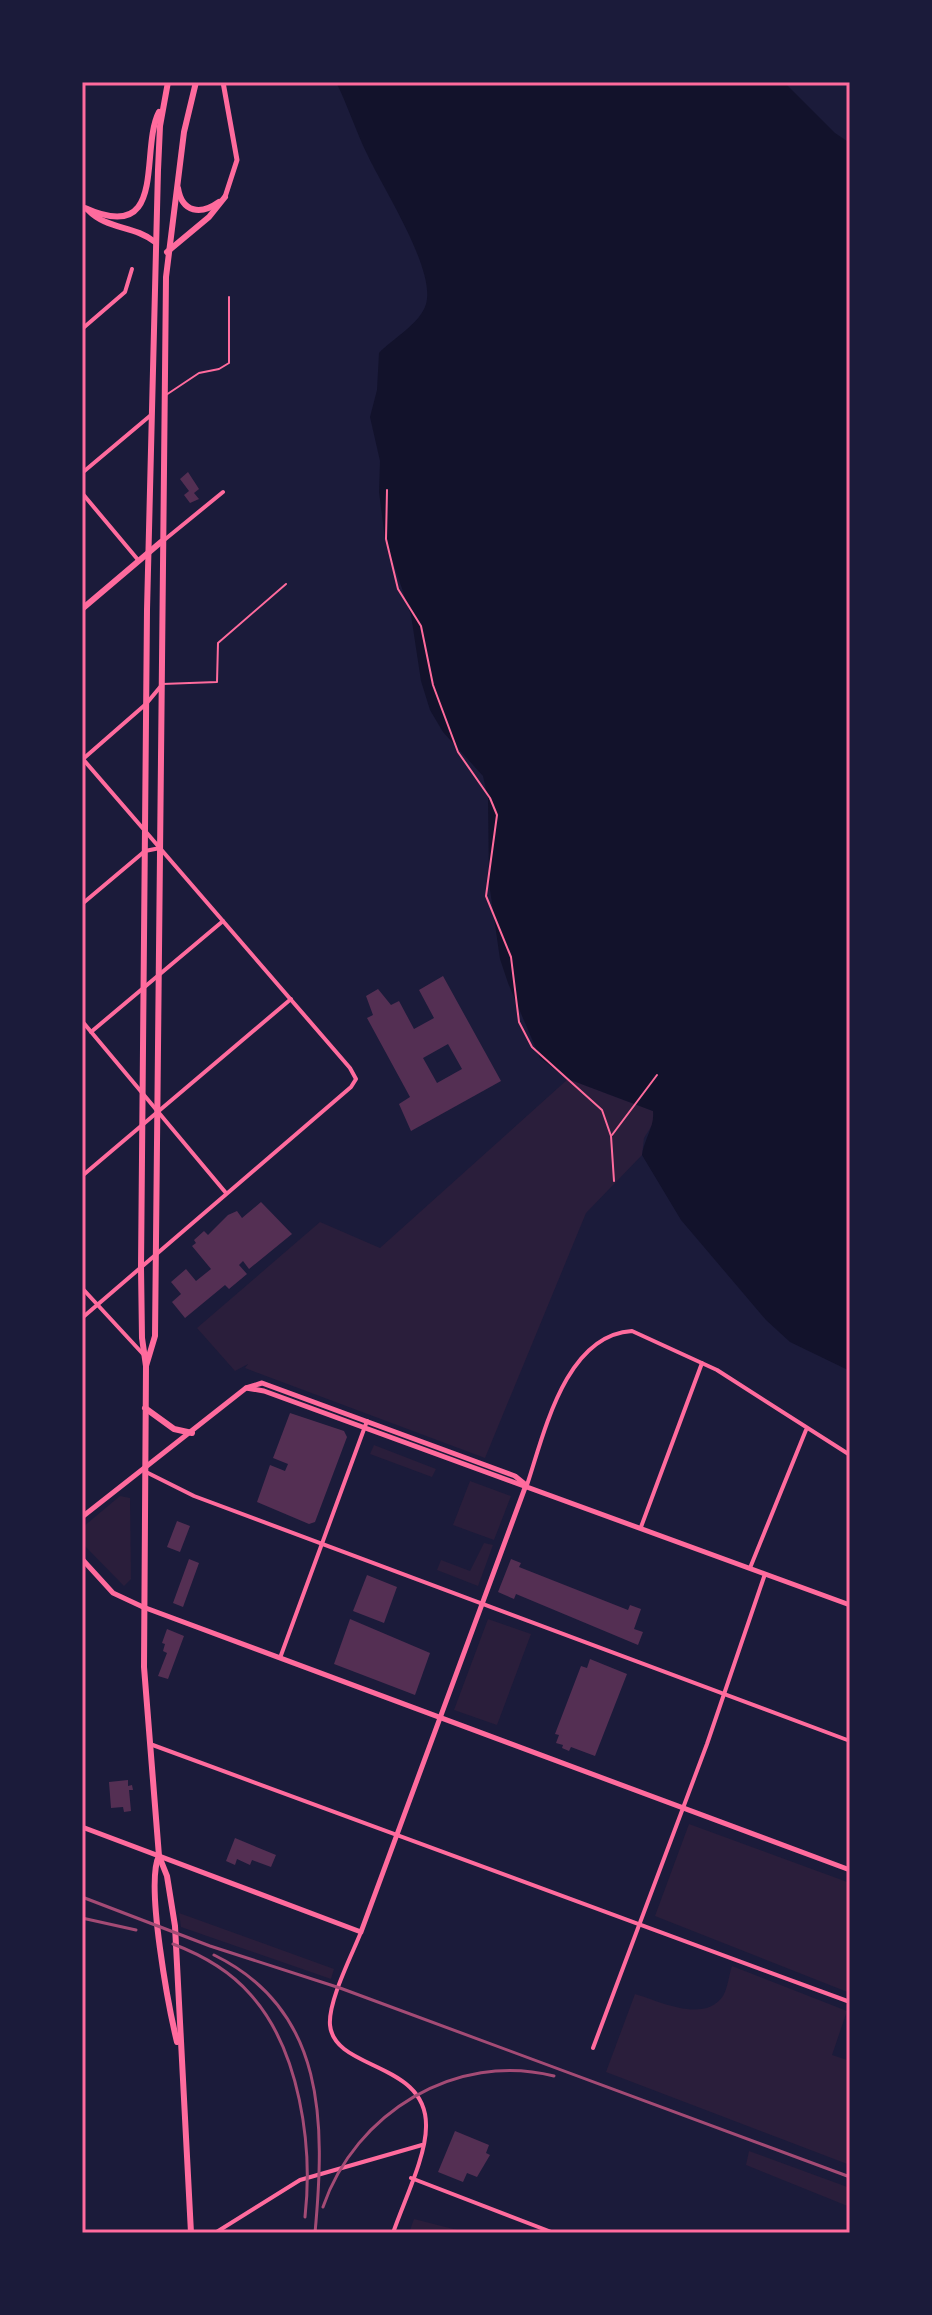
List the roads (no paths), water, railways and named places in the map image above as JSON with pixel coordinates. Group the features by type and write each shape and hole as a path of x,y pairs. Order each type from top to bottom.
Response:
{"main road":[{"path":"168,82 162,105 155,242 146,704 141,1267 146,1355 143,1607 159,1856 167,1876 175,1926 191,2233"},
{"path":"146,1355 155,1336 161,542 167,252 196,82"},
{"path":"84,206 101,215 117,215 132,210 142,202 149,184 151,127 162,105"},
{"path":"177,183 183,202 197,211 209,209 225,197"},
{"path":"167,252 209,217 225,197"},
{"path":"84,206 101,222 136,229 155,242"},
{"path":"82,609 161,542"},
{"path":"145,1408 174,1429 192,1433"},
{"path":"159,1856 155,1864 156,1898 166,1997 180,2058"}],"street":[{"path":"223,82 237,160 225,197"},
{"path":"82,329 125,292 132,269"},
{"path":"82,473 153,414"},
{"path":"161,542 223,492"},
{"path":"82,493 139,561"},
{"path":"82,1318 351,1087 356,1079 291,999 82,759 146,704 162,684"},
{"path":"82,904 145,851 160,848"},
{"path":"91,1032 223,921"},
{"path":"82,1176 291,999"},
{"path":"82,1021 226,1193"},
{"path":"82,1288 146,1355"},
{"path":"393,2233 427,2125 416,2095 398,2076 342,2047 331,2032 331,2013 561,1387 571,1369 613,1335 632,1331 702,1363 748,1389 806,1430 850,1455"},
{"path":"641,1527 702,1363"},
{"path":"82,1517 123,1481 144,1471 246,1388 264,1391 366,1425 512,1484 526,1485 850,1605"},
{"path":"280,1658 366,1425"},
{"path":"750,1568 806,1430"},
{"path":"144,1471 194,1496 850,1741"},
{"path":"82,1559 113,1593 143,1607 850,1870"},
{"path":"593,2048 765,1574"},
{"path":"150,1744 638,1921 850,2002"},
{"path":"82,1827 361,1932"},
{"path":"215,2233 300,2180 422,2145"},
{"path":"411,2178 554,2233"}],"lane":[{"path":"164,396 210,370 225,367 230,360 229,297"},
{"path":"162,684 217,682 218,643 286,584"}],"railway":[{"path":"82,1897 210,1946 340,1988 850,2177"},
{"path":"82,1918 136,1930"},
{"path":"173,1944 215,1964 234,1978 267,2016 281,2042 299,2100 304,2130 307,2160 305,2217"},
{"path":"214,1955 251,1978 279,2006 298,2038 311,2074 317,2112 319,2151 315,2233"},
{"path":"323,2207 338,2173 359,2143 384,2118 414,2097 446,2082 481,2073 517,2071 554,2076"}]}
